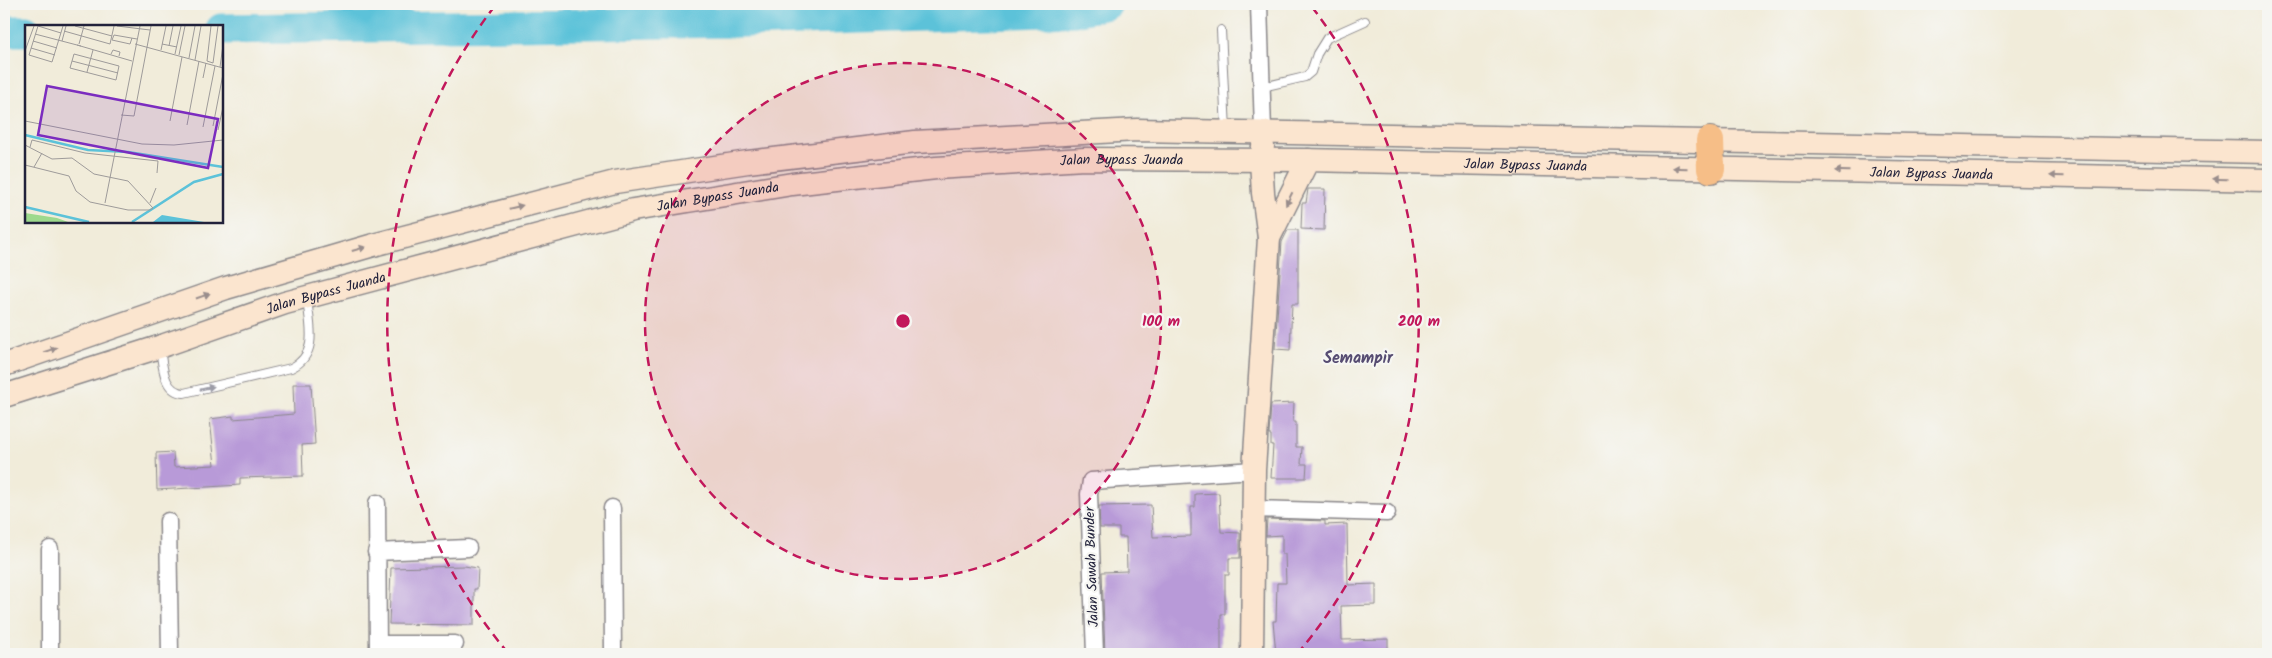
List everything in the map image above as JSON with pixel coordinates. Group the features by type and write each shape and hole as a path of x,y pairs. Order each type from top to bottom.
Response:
{"highway":[{"path":"1710,141 1711,169"}],"main road":[{"name":"Jalan Bypass Juanda","path":"4,365 226,288 502,210 615,182 748,162 828,154 915,142 1118,131 1263,131 2268,152"},
{"path":"1252,654 1254,470 1269,238 1261,161 1263,131"},
{"path":"828,154 826,169 834,181"},
{"name":"Jalan Bypass Juanda","path":"4,396 160,347 307,297 633,210 792,184 834,181 936,168 1084,159 1308,160 2268,180"},
{"path":"1269,238 1308,160"}],"street":[{"path":"1259,4 1263,131"},
{"name":"Jalan Sawah Bunder","path":"1094,654 1089,494 1091,481 1254,470"},
{"path":"377,502 378,649 455,644"},
{"path":"612,508 612,654"},
{"path":"1254,509 1387,513"},
{"path":"168,521 170,654"},
{"path":"376,552 468,548"},
{"path":"50,549 50,654"}],"lane":[{"path":"1263,88 1306,77 1311,72 1317,54 1327,38 1365,20"},
{"path":"1221,30 1226,132"},
{"path":"160,347 168,386 176,393 184,394 291,368 298,365 309,352 310,333 307,297"}],"building":[{"path":"1308,189 1325,189 1324,230 1301,229 1302,203 1306,203"},
{"path":"1288,230 1298,230 1298,304 1292,304 1290,350 1275,349 1282,242"},
{"path":"293,384 311,384 315,444 302,445 303,476 240,478 240,485 157,490 156,453 173,452 174,467 215,465 210,419 233,416 233,419 294,414"},
{"path":"1294,403 1293,422 1296,422 1296,447 1302,447 1301,464 1307,464 1306,478 1271,478 1273,445 1271,445 1271,435 1269,435 1271,404"},
{"path":"1219,493 1221,532 1240,533 1240,558 1229,558 1229,575 1225,575 1225,614 1221,614 1221,654 1105,654 1102,572 1127,571 1126,537 1119,537 1119,528 1100,528 1099,506 1151,505 1153,537 1191,536 1191,507 1195,507 1195,494"},
{"path":"1267,519 1325,521 1325,525 1347,524 1348,585 1376,584 1376,605 1341,606 1342,640 1388,639 1388,654 1276,654 1273,621 1276,621 1277,583 1286,583 1285,554 1282,554 1282,535 1266,536"},
{"path":"464,566 478,568 477,589 474,589 474,625 389,624 391,568"}],"waterway":[{"path":"222,29 744,22 1074,11 1107,4"},
{"path":"4,31 25,31"}],"district":[{"name":"Semampir","path":"1358,357"}]}
